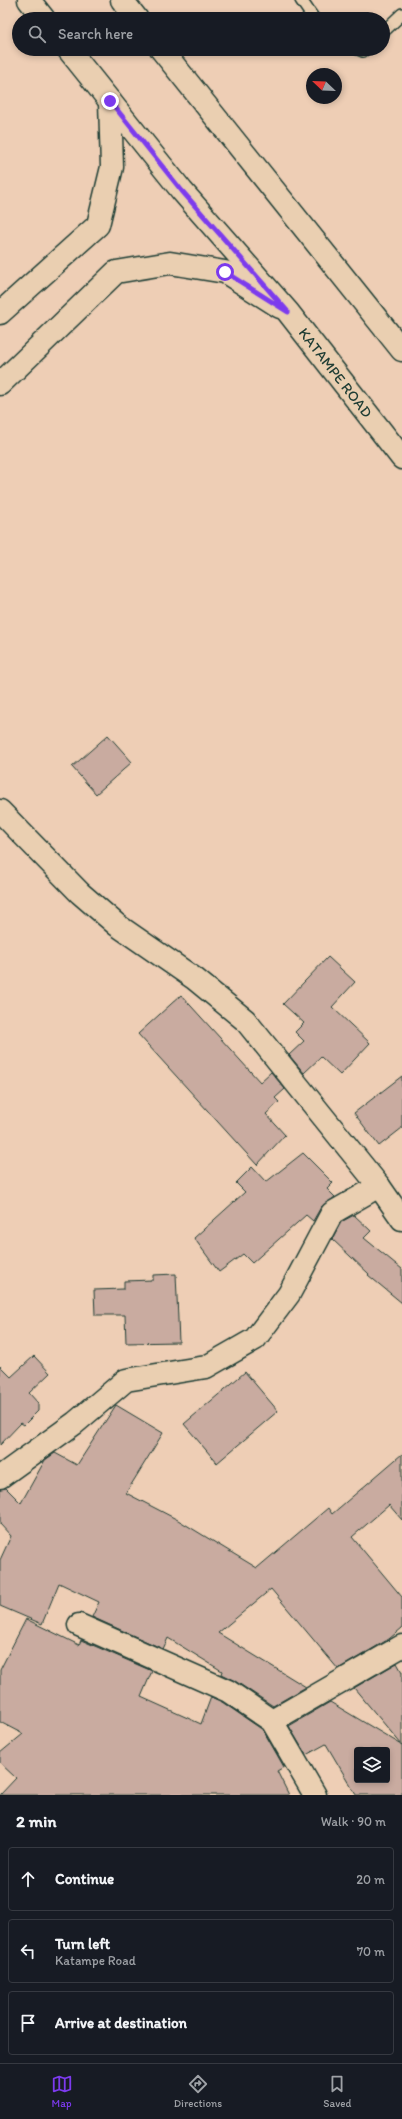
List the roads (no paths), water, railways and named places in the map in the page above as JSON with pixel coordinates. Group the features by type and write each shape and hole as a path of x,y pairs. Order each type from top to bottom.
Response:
{"street":[{"path":"29,0 38,12"},
{"path":"122,0 132,12"},
{"name":"KATAMPE ROAD","path":"74,56 182,191 288,312 402,458"},
{"path":"167,56 402,350"},
{"path":"0,313 98,225 112,167 110,101"},
{"path":"0,384 116,272 170,263 225,272 288,312"},
{"path":"0,811 80,893 117,925 195,979 245,1020 379,1186 402,1219"},
{"path":"0,1476 75,1423 126,1380 206,1367 255,1339 289,1294 332,1213 379,1186"},
{"path":"79,1625 228,1691 272,1721 315,1795"},
{"path":"272,1721 402,1646"}],"lane":[{"path":"301,0 309,12"},
{"path":"390,25 402,14"}]}
